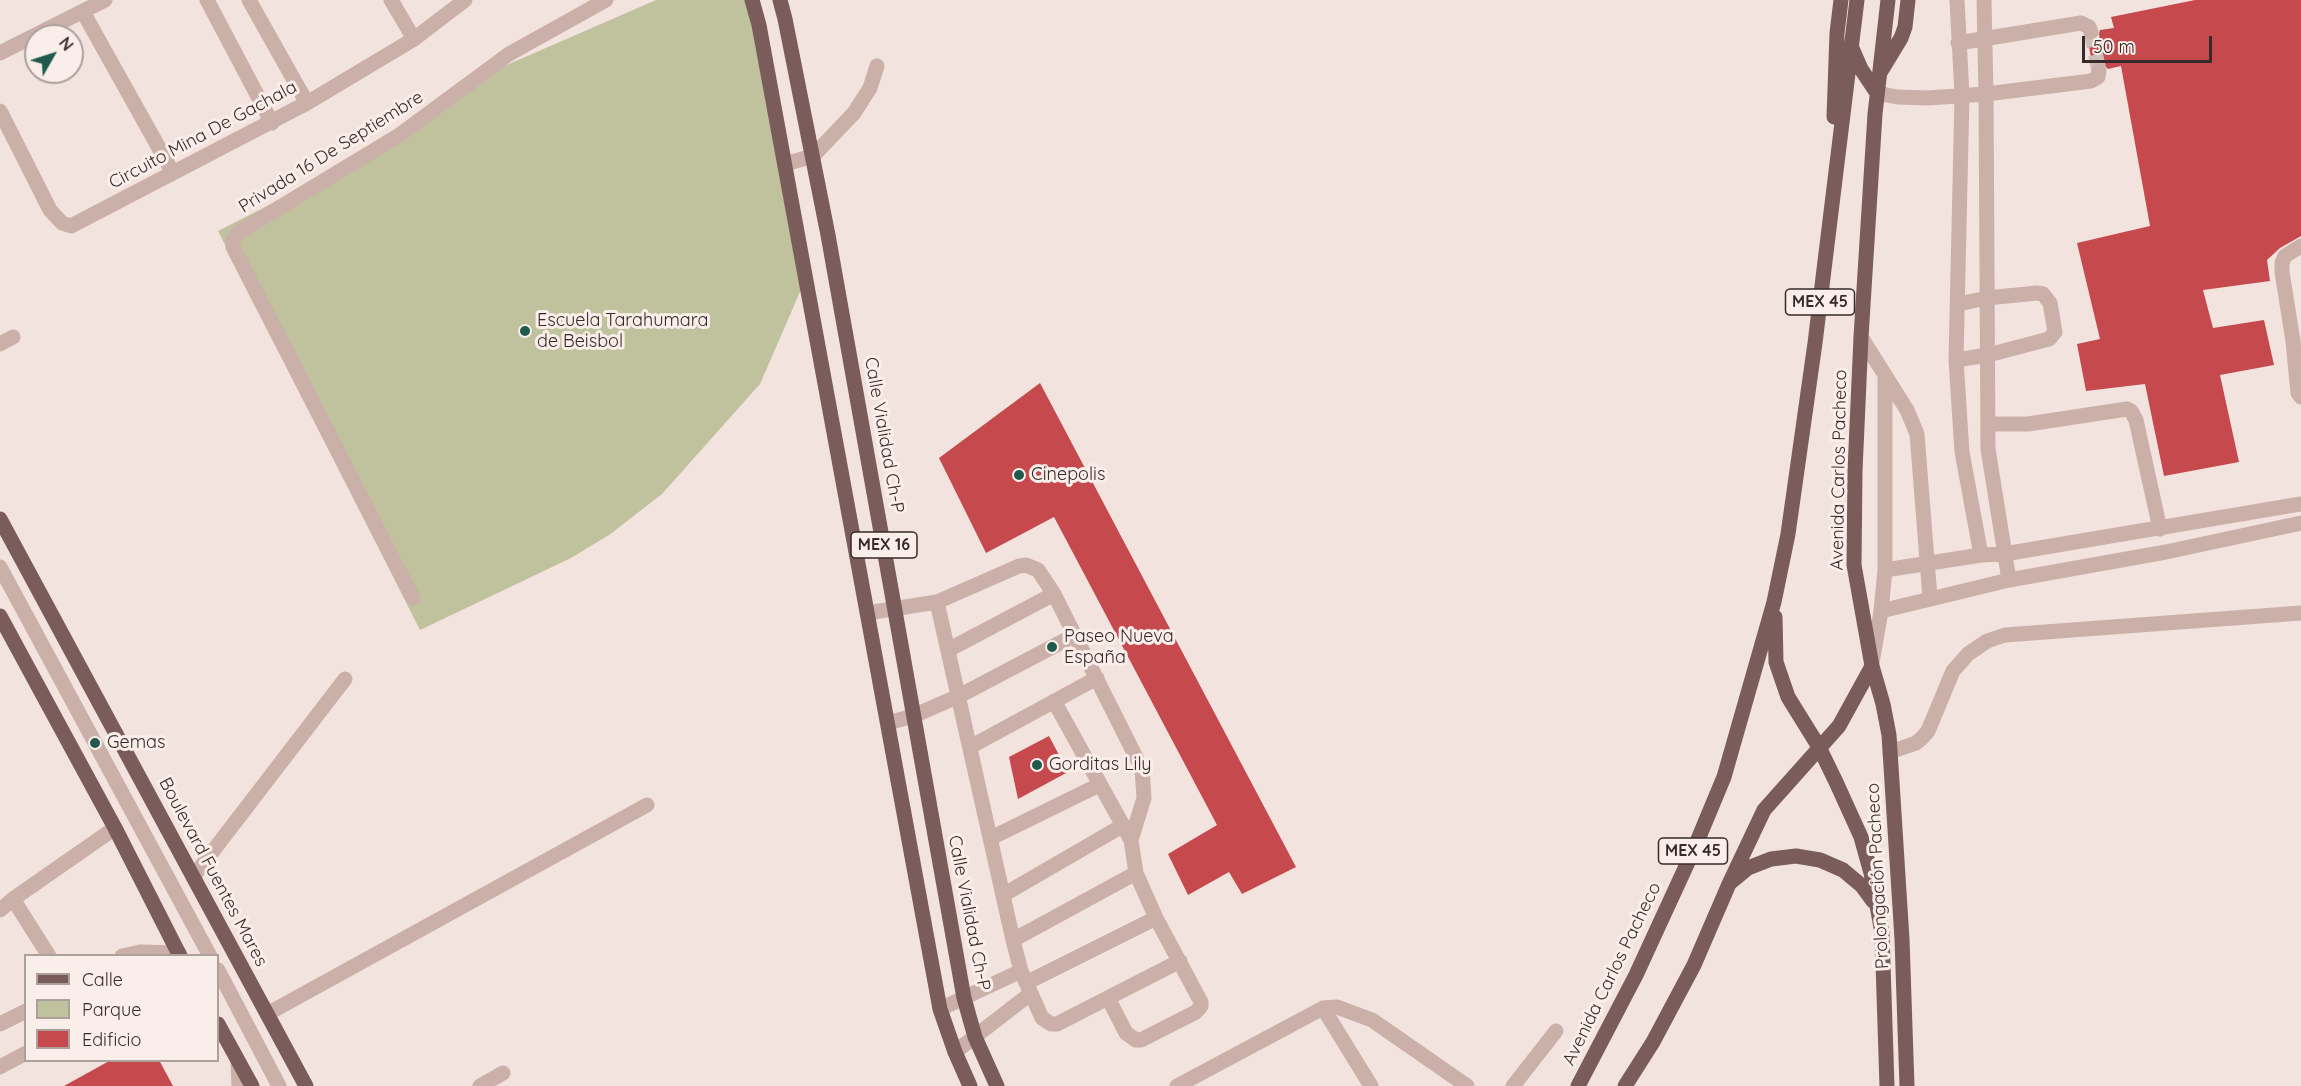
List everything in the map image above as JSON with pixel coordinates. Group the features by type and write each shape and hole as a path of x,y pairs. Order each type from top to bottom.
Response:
{"main road":[{"name":"MEX 16","path":"752,0 759,25 785,164 940,1009 970,1086"},
{"name":"Calle Vialidad Ch-P","path":"780,0 813,156 964,998 975,1037 997,1086"},
{"path":"1834,190 1834,111 1837,33 1841,0"},
{"name":"Avenida Carlos Pacheco","path":"1578,1086 1636,975 1694,849 1724,777 1774,602 1788,534 1857,0"},
{"name":"Avenida Carlos Pacheco","path":"1872,666 1854,566 1855,471 1877,93 1888,0"},
{"path":"1879,73 1901,38 1905,27 1908,0"},
{"path":"1851,46 1861,69 1877,93"},
{"name":"Boulevard Fuentes Mares","path":"0,519 306,1086"},
{"name":"Prolongación Pacheco","path":"1774,602 1776,662 1788,697 1819,747 1861,837 1882,933 1887,1086"},
{"path":"0,616 4,631 114,828 179,954"},
{"name":"Prolongación Pacheco","path":"1872,666 1883,704 1890,752 1902,939 1907,1086"},
{"name":"MEX 45","path":"1625,1086 1653,1042 1694,965 1764,810 1839,726 1872,666"},
{"path":"1729,884 1748,868 1771,859 1804,857 1820,860 1843,870 1862,886 1876,907"},
{"path":"219,1026 252,1086"}],"street":[{"path":"0,53 105,0"},
{"path":"207,0 272,123"},
{"path":"249,0 307,103"},
{"path":"391,0 414,39"},
{"name":"Circuito Mina De Gachala","path":"0,111 50,210 66,225 76,224 307,103 414,39 465,0"},
{"name":"Privada 16 De Septiembre","path":"413,598 233,247 233,240 238,232 398,136 509,54 606,0"},
{"path":"1957,0 1962,95 1956,360 1962,452 1981,555"},
{"path":"1983,0 1986,94 1988,449 2009,580"},
{"path":"83,12 173,173"},
{"path":"1958,43 2081,23 2089,27 2091,32"},
{"path":"785,164 813,156 854,114 870,88 877,66"},
{"path":"1877,93 1897,97 1928,98 1986,94 2091,81 2098,77 2099,71"},
{"path":"2301,246 2285,256 2282,272 2293,341 2298,393 2301,397"},
{"path":"1956,360 1988,355 2049,339 2055,332 2050,303 2043,294 1987,298 1958,304"},
{"path":"1861,337 1907,410 1917,434 1930,598"},
{"path":"1872,666 1885,570 1886,376"},
{"path":"1988,424 2028,424 2127,409 2132,411 2136,420 2160,529"},
{"path":"1885,570 1981,555 2004,554 2301,504"},
{"path":"1881,611 2009,580 2166,552 2301,523"},
{"path":"867,613 937,602 1019,566 1026,565 1038,570 1054,594 1076,636 1142,769 1144,798 1131,840"},
{"path":"0,567 209,954"},
{"path":"948,650 1054,594"},
{"path":"937,602 1013,940 1026,983 1042,1018 1051,1024 1057,1024 1180,961"},
{"path":"1890,752 1916,743 1922,738 1928,731 1953,671 1968,654 1987,641 2005,635 2301,613"},
{"path":"888,723 913,716 959,696 1076,636"},
{"path":"970,747 1097,678"},
{"path":"193,877 345,679"},
{"path":"1054,701 1131,840 1136,873 1156,918 1201,1002 1196,1012 1141,1040 1136,1040 1125,1034 1108,998"},
{"path":"991,838 1100,785"},
{"path":"267,1014 647,805"},
{"path":"1003,895 1122,826"},
{"path":"0,910 114,828"},
{"path":"1013,940 1136,873"},
{"path":"14,899 48,954"},
{"path":"940,1009 964,998 1026,983 1156,918"},
{"path":"131,954 140,952 179,954"},
{"path":"219,972 279,1086"},
{"path":"955,1052 975,1037 1026,983"},
{"path":"1177,1086 1323,1008 1337,1007 1372,1020 1467,1086"},
{"path":"1323,1008 1371,1086"},
{"path":"0,1024 24,1012"},
{"path":"1513,1086 1556,1031"},
{"path":"0,1067 24,1054"},
{"path":"238,1061 239,1086"},
{"path":"480,1086 503,1073"}],"green space":[{"name":"Escuela Tarahumara de Beisbol","path":"656,0 749,0 806,278 760,384 662,494 609,535 571,558 420,630 218,231 410,133 493,71"}],"building":[{"path":"2195,0 2301,0 2301,236 2280,248 2267,260 2270,281 2203,290 2213,328 2264,320 2274,365 2220,375 2239,462 2164,476 2145,384 2086,391 2077,344 2100,339 2077,243 2150,226 2121,66 2108,69 2101,62 2092,64 2088,41 2098,38 2100,30 2114,28 2111,17"},
{"path":"1040,383 1296,867 1242,894 1229,872 1188,895 1168,854 1217,825 1054,517 986,553 939,458"},
{"name":"Gorditas Lily","path":"1049,736 1068,772 1018,799 1009,757"},
{"path":"107,1062 160,1062 173,1086 64,1086"}],"tunnel":[{"path":"2091,32 2099,71"}],"place":[{"name":"Escuela Tarahumara de Beisbol","path":"525,331"},
{"name":"Cinepolis","path":"1019,475"},
{"name":"Paseo Nueva España","path":"1052,647"},
{"name":"Gemas","path":"95,743"},
{"name":"Gorditas Lily","path":"1037,765"}]}
